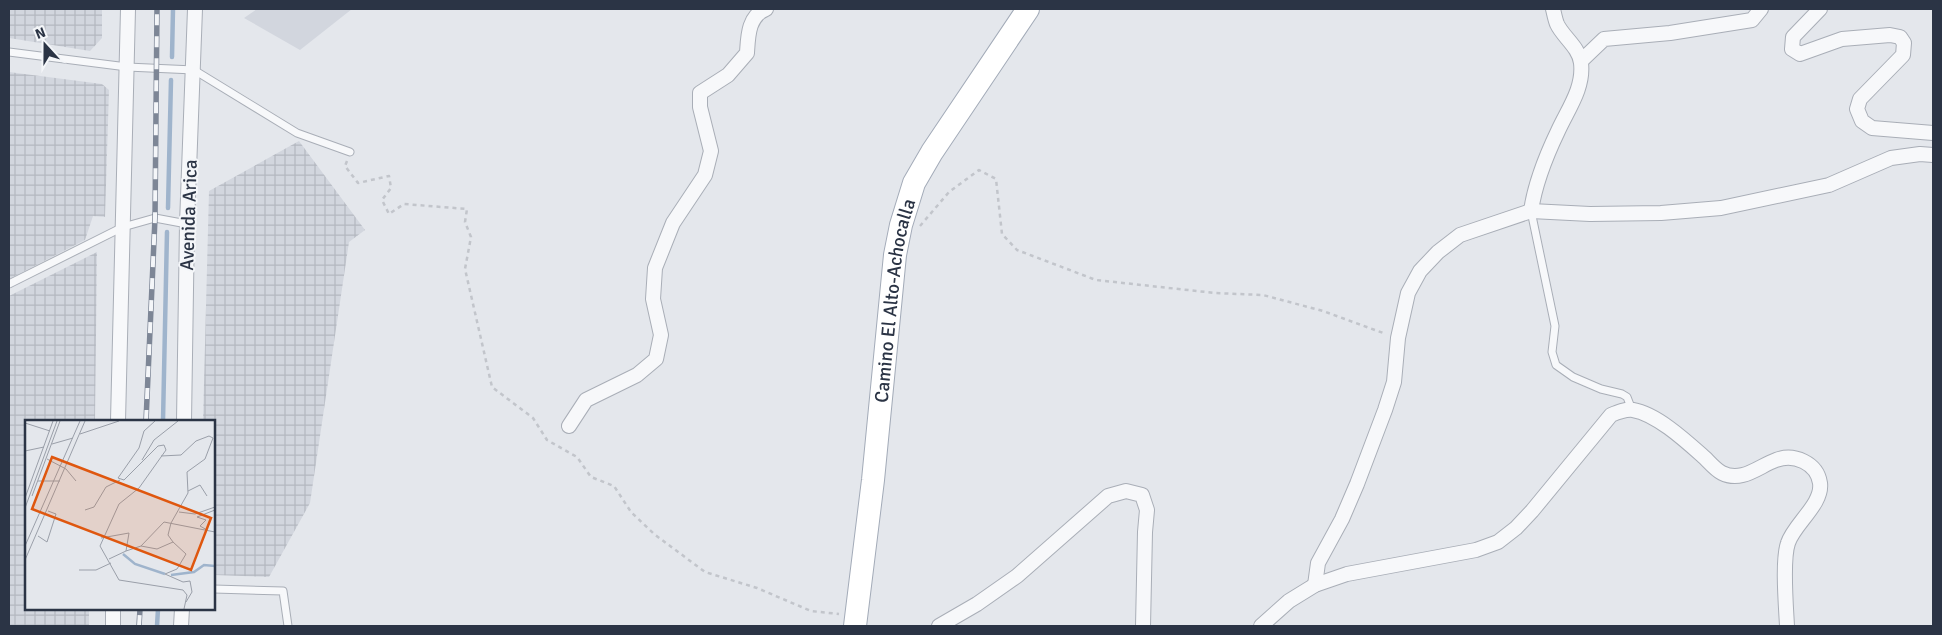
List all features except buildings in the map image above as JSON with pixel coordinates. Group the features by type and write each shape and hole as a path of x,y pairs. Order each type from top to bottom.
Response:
{"main road":[{"name":"Camino El Alto-Achocalla","path":"855,622 873,480 895,255 901,225 914,183 932,152 1028,9"}],"street":[{"path":"118,420 128,9"},
{"name":"Avenida Arica","path":"184,420 187,224 195,9"},
{"path":"569,426 586,400 637,375 656,360 661,335 653,299 655,268 673,223 705,175 711,151 700,107 700,93 728,75 747,53 748,31 759,11 766,9"},
{"path":"1531,211 1533,196 1542,170 1579,88 1581,61 1577,51 1557,24 1553,9"},
{"path":"1581,61 1604,39 1670,33 1752,20 1761,9"},
{"path":"1820,9 1793,37 1792,48 1800,54 1842,39 1890,35 1900,37 1904,43 1903,56 1860,99 1857,109 1862,121 1872,128 1933,133"},
{"path":"1315,585 1318,563 1342,519 1357,484 1394,382 1398,338 1408,293 1420,271 1438,252 1460,236 1531,211 1590,214 1661,213 1721,208 1829,185 1891,158 1920,154 1933,155"},
{"path":"1261,626 1289,601 1315,585 1347,574 1476,550 1498,542 1516,528 1532,511 1611,415 1622,410 1632,410 1648,415 1688,443 1722,473 1736,476 1755,472 1776,459 1791,458 1806,462 1814,470 1820,484 1817,498 1788,543 1785,561 1787,626"},
{"path":"939,626 977,604 1017,576 1108,496 1126,491 1142,496 1148,510 1145,532 1143,626"},
{"path":"113,626 114,610"},
{"path":"181,626 182,610"}],"lane":[{"path":"9,52 127,67 194,70 297,133 350,152"},
{"path":"1531,211 1555,326 1552,352 1556,365 1573,377 1601,389 1622,394 1627,398 1632,410"},
{"path":"9,284 123,227 155,218 187,224"},
{"path":"215,588 283,591 288,626"}],"path":[{"path":"350,152 345,166 358,183 389,176 391,188 382,200 389,214 404,204 467,209 465,222 471,237 465,269 474,311 487,356 492,387 533,418 547,440 577,457 591,477 614,486 631,512 648,529 705,572 757,588 811,611 855,622"},
{"path":"919,227 949,192 979,170 996,179 1002,234 1017,250 1096,280 1215,292 1263,294 1323,311 1398,338"}],"shaded area":[{"path":"9,9 102,9 102,38 90,51 9,38"},
{"path":"257,9 352,9 300,50 244,18"},
{"path":"9,72 102,84 109,90 105,217 93,216 85,240 9,279"},
{"path":"299,141 365,230 349,242 310,503 269,577 215,575 215,420 203,420 209,191"},
{"path":"97,252 95,420 25,420 25,610 89,610 89,626 9,626 9,296"}],"waterway":[{"path":"172,57 173,9"},
{"path":"168,208 171,80"},
{"path":"163,420 167,232"},
{"path":"157,626 158,610"}],"railway":[{"path":"146,420 155,218 157,9"},
{"path":"139,626 140,610"}]}
